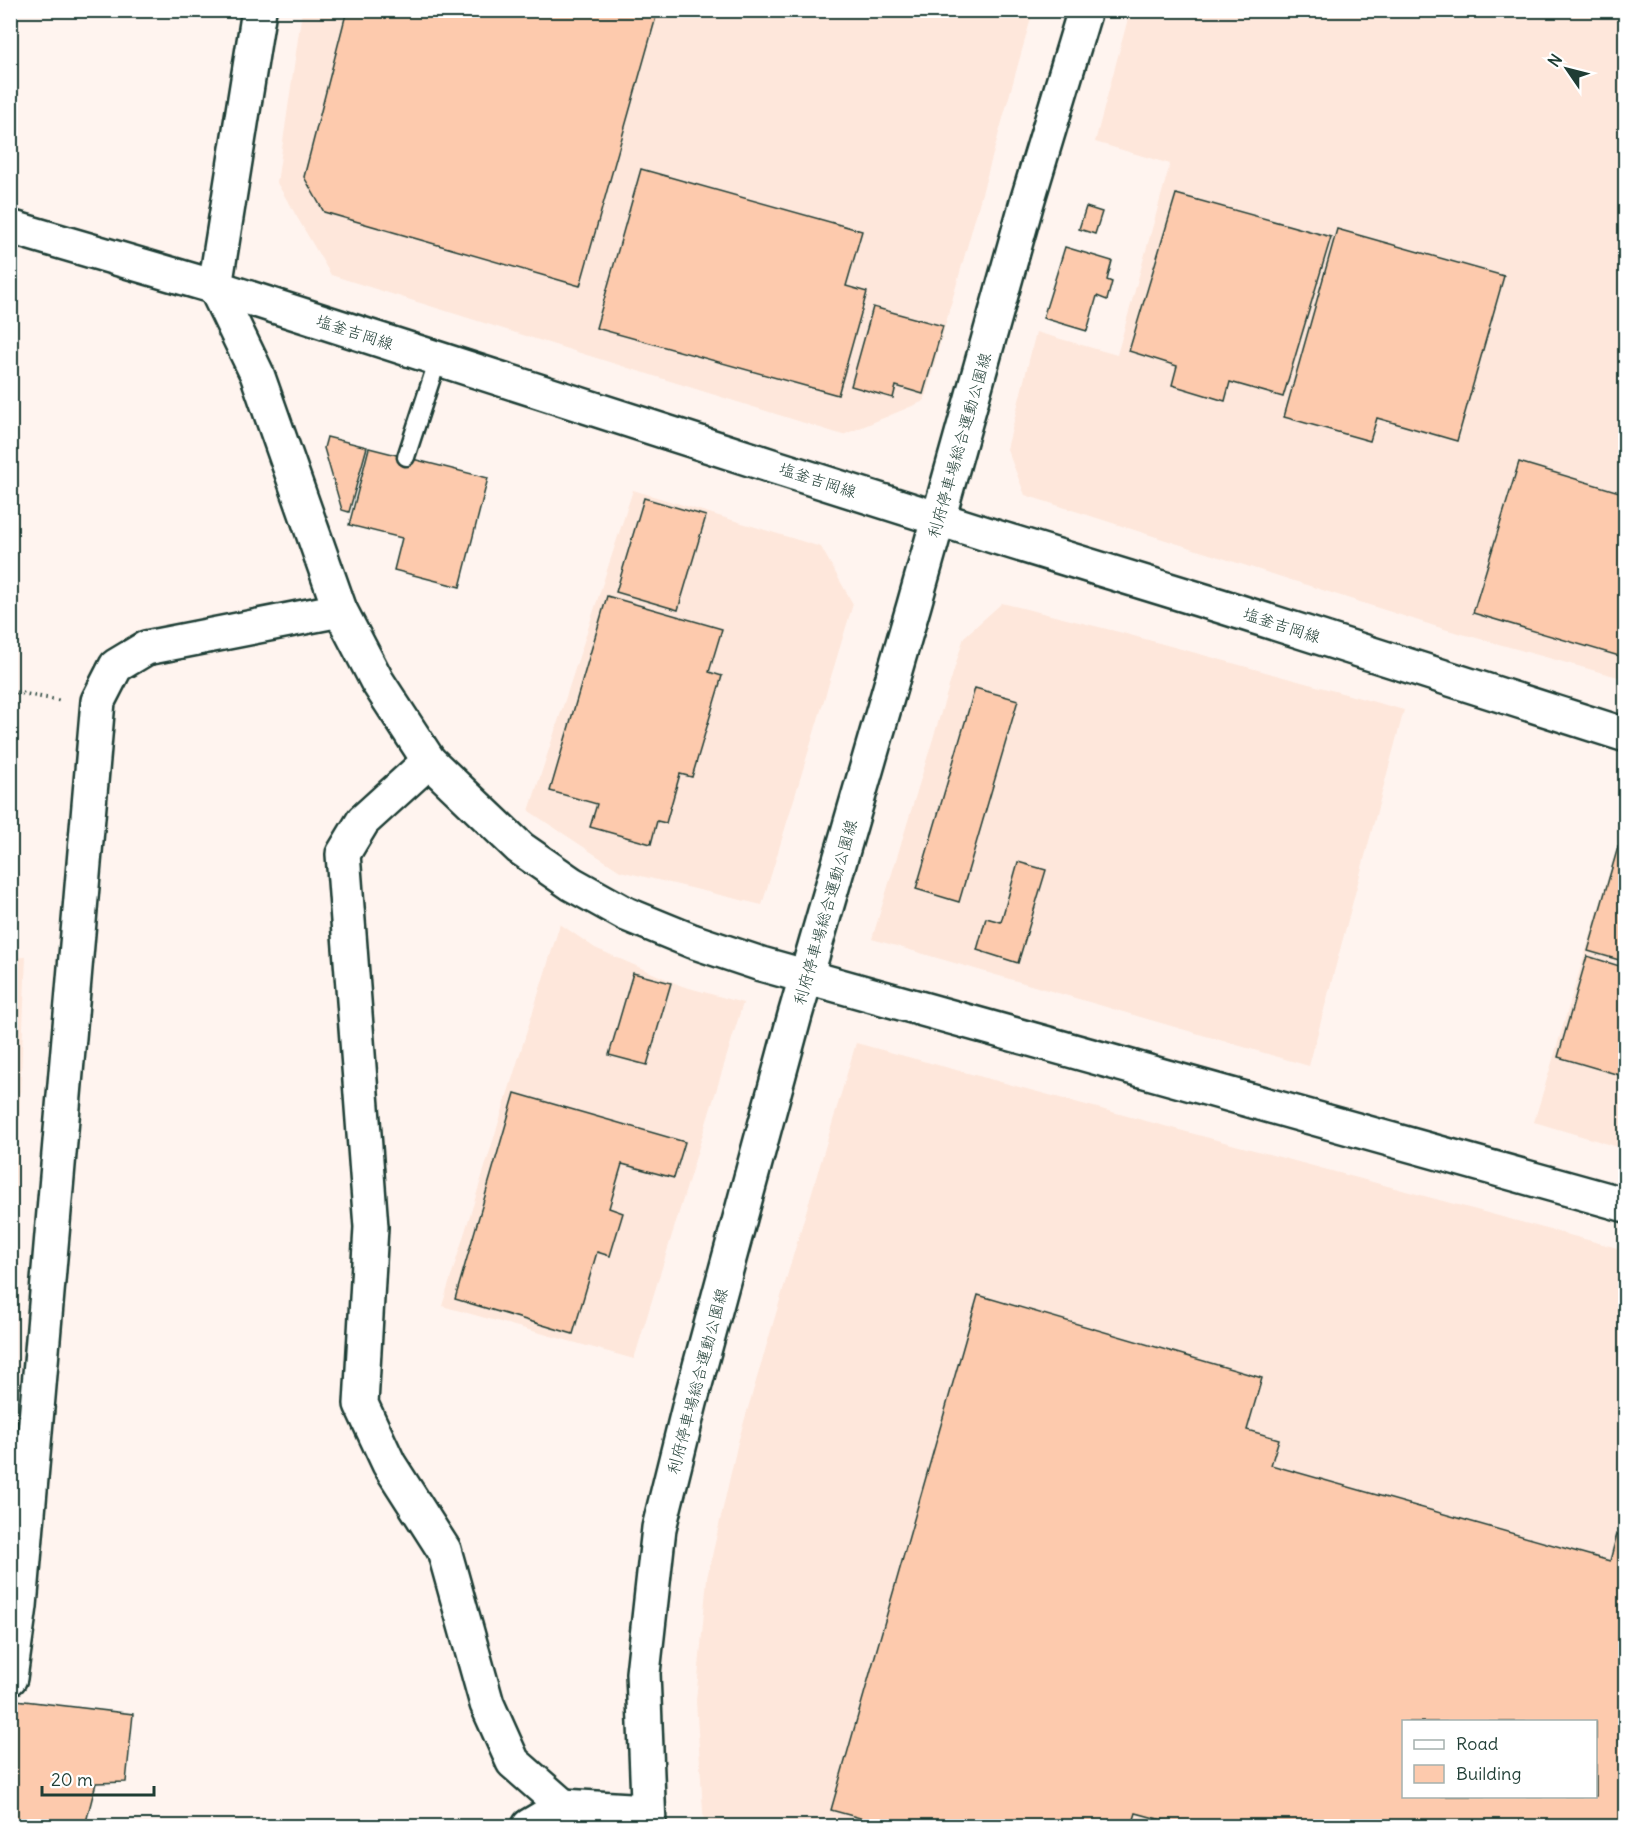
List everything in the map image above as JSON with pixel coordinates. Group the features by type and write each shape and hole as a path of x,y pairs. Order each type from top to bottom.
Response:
{"street":[{"path":"258,10 215,287 257,374 340,610 377,681 429,761 520,848 572,884 626,914 692,941 807,976 1626,1205"},
{"name":"利府停車場総合運動公園線","path":"648,1819 643,1673 659,1528 704,1350 807,976 1024,214 1085,10"},
{"name":"塩釜吉岡線","path":"10,227 215,287 1626,735"},
{"path":"10,1678 20,1606 98,701 116,666 146,648 340,610"},
{"path":"429,761 363,821 343,854 371,1227 361,1404 389,1464 444,1550 487,1704 513,1762 568,1816"},
{"path":"529,1827 568,1816 648,1819"}],"lane":[{"path":"406,457 438,359"}],"path":[{"path":"10,691 98,708"}],"shaded area":[{"path":"302,11 1033,11 924,401 843,435 331,275 277,183"},
{"path":"1130,11 1625,11 1625,679 1444,629 1025,495 1007,449 1036,332 1117,355 1170,164 1095,142"},
{"path":"633,490 821,547 853,604 762,905 620,871 529,811"},
{"path":"1002,603 1119,632 1404,710 1309,1066 872,939 964,637"},
{"path":"1625,821 1625,1149 1534,1122"},
{"path":"560,924 595,948 682,986 743,1003 634,1359 442,1306"},
{"path":"26,957 11,1308 10,958"},
{"path":"856,1043 1625,1250 1625,1826 704,1826 696,1701 707,1578 738,1442"}],"building":[{"path":"347,10 658,10 580,286 324,212 304,177"},
{"path":"641,169 862,231 846,286 867,292 838,395 596,328"},
{"path":"1176,194 1331,237 1283,397 1230,382 1225,401 1172,385 1177,366 1129,351"},
{"path":"1086,207 1102,212 1095,234 1079,229"},
{"path":"1337,229 1504,276 1457,441 1377,418 1370,441 1284,417"},
{"path":"1065,247 1112,261 1107,280 1112,282 1107,300 1097,296 1087,331 1043,318"},
{"path":"873,307 943,326 923,394 896,386 893,398 851,386"},
{"path":"327,437 367,447 349,512 342,510 324,448"},
{"path":"369,448 488,478 460,587 394,570 402,538 349,525"},
{"path":"1519,462 1626,494 1626,658 1473,613"},
{"path":"644,498 706,516 678,610 616,592"},
{"path":"607,596 722,629 709,672 722,676 692,777 680,774 666,823 657,821 651,844 590,827 597,804 550,791"},
{"path":"975,688 1018,700 959,902 916,889"},
{"path":"1618,847 1626,849 1626,962 1588,951"},
{"path":"1018,862 1046,870 1018,963 977,950 986,918 1001,922"},
{"path":"1587,956 1626,968 1626,1077 1558,1057"},
{"path":"633,973 671,983 647,1065 609,1055"},
{"path":"515,1093 685,1142 674,1178 622,1164 609,1208 623,1213 610,1256 597,1252 573,1334 455,1299"},
{"path":"978,1295 1262,1378 1247,1430 1279,1439 1271,1465 1610,1561 1617,1534 1626,1537 1626,1826 1184,1826 1136,1813 1132,1826 889,1826 831,1810"},
{"path":"16,1700 133,1714 126,1782 96,1783 85,1826 10,1826 10,1767"}]}
